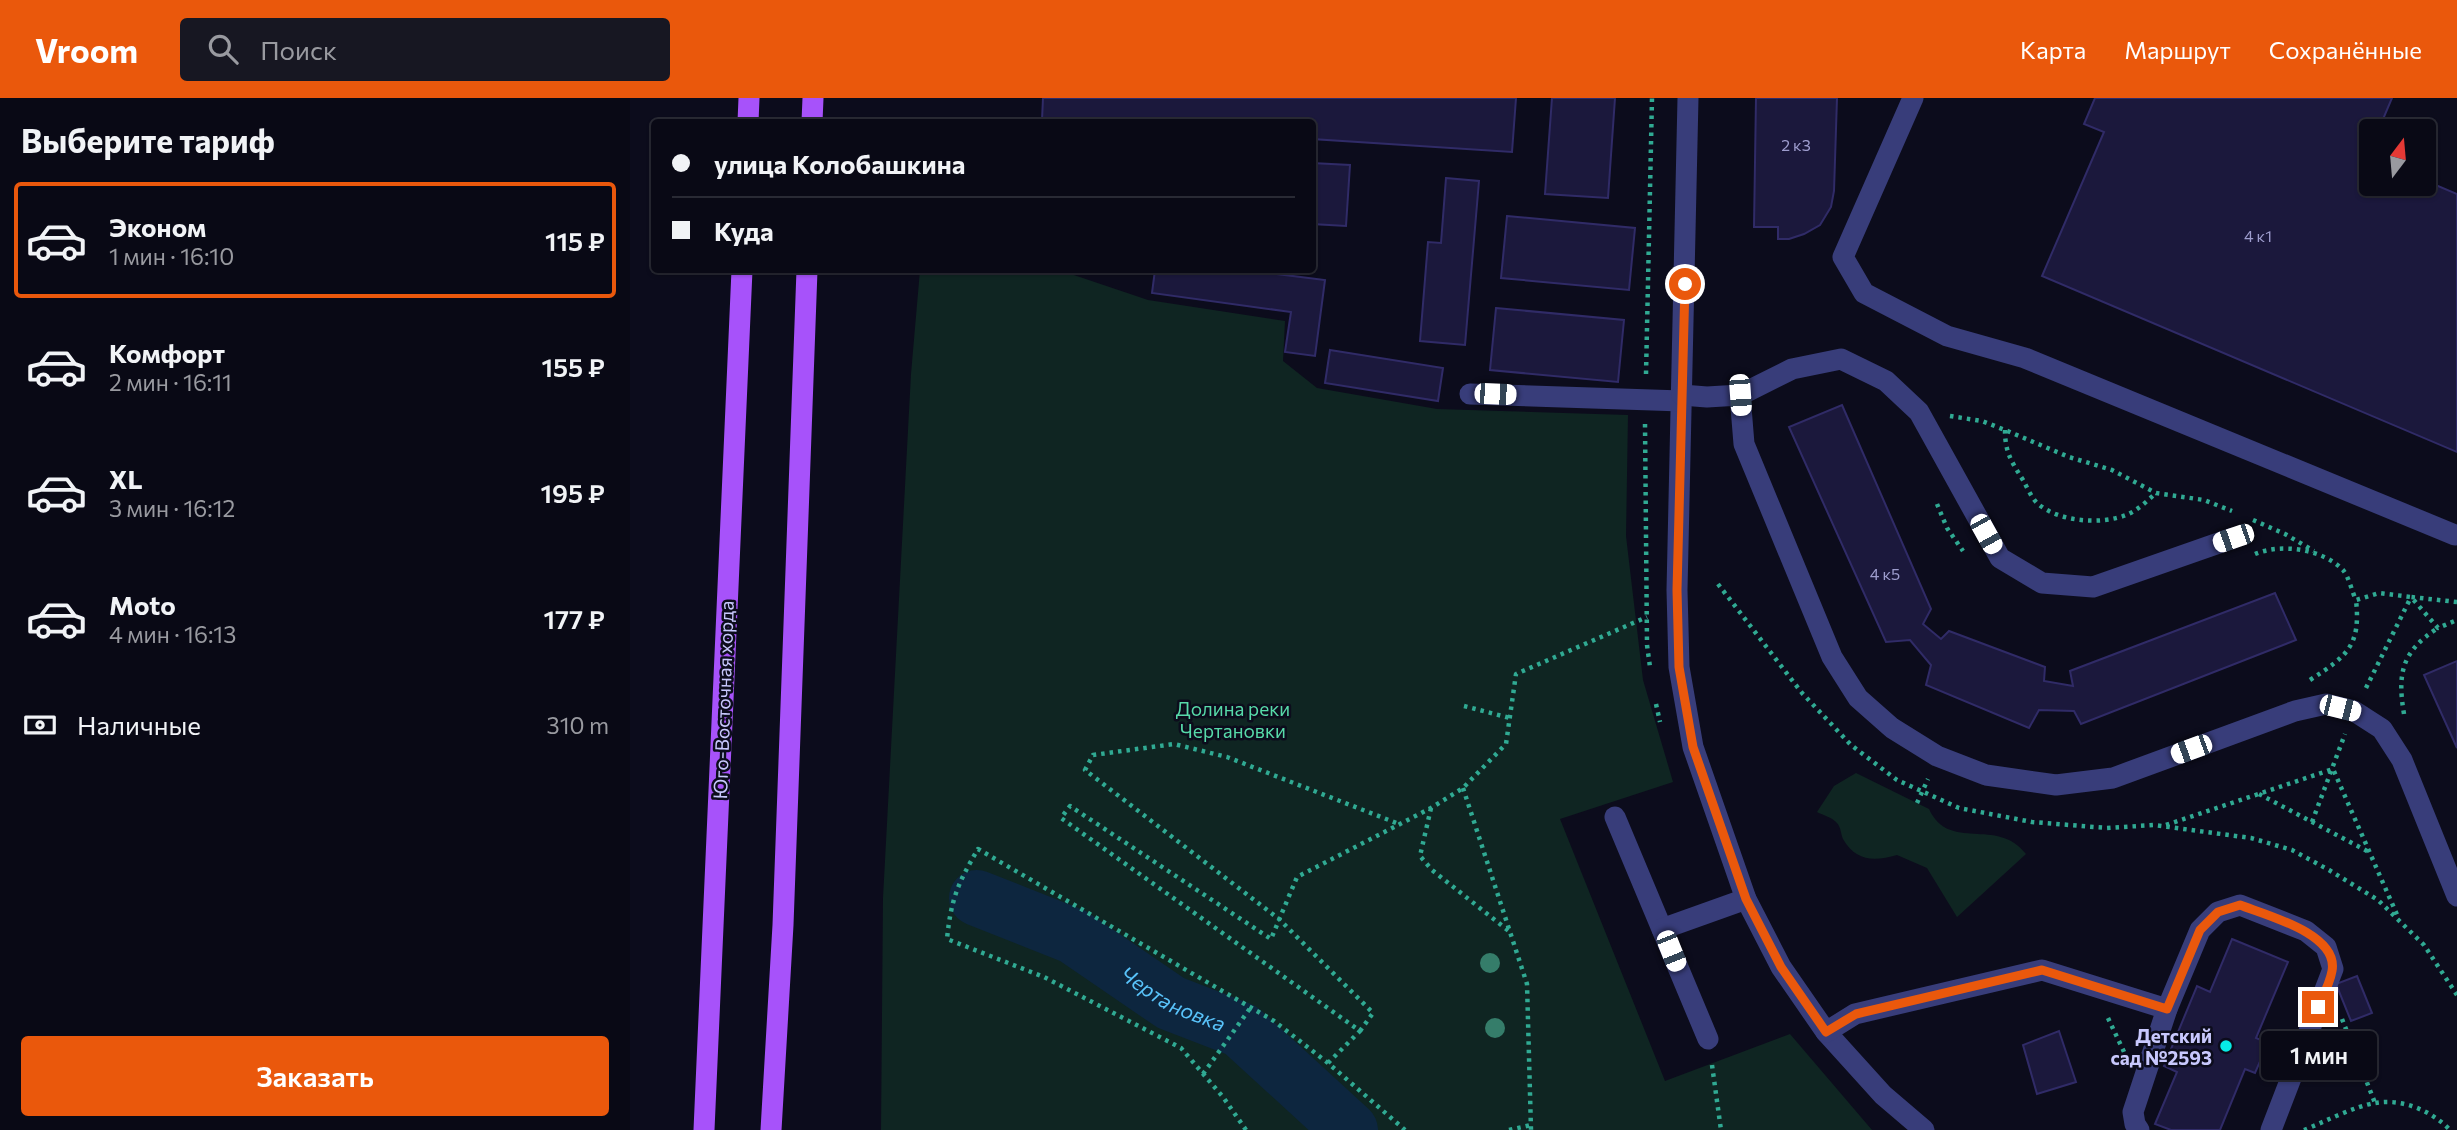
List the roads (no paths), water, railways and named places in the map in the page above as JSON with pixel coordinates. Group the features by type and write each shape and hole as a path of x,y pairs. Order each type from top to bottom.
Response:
{"main road":[{"path":"748,119 749,98"},
{"path":"812,119 813,98"},
{"name":"Юго-Восточная хорда","path":"704,1130 741,273"},
{"path":"771,1130 783,925 807,273"}],"street":[{"path":"1688,98 1677,590 1679,667 1693,747 1746,899 1781,967 1826,1032 1883,1095 1924,1130"},
{"path":"1913,98 1843,257 1864,293 1947,336 2025,358 2455,535"},
{"path":"1470,394 1682,398 1740,395 1793,369 1841,359 1885,381 1919,412 2000,558 2042,583 2093,587 2233,538"},
{"path":"1740,395 1744,444 1832,657 1858,698 1892,728 1937,756 1986,775 2056,785 2113,778 2295,711 2326,704 2354,711 2382,729 2402,760 2457,896"},
{"path":"1615,817 1708,1039"},
{"path":"1662,929 1746,899"},
{"path":"2139,1130 2133,1112 2167,1009 2200,930 2218,912 2240,905 2306,931 2326,947 2333,969 2271,1130"},
{"path":"1826,1032 1856,1014 2042,970 2167,1009"}],"waterway":[{"name":"Чертановка","path":"977,898 1073,936 1171,1003 1241,1030 1350,1130"}],"place":[{"name":"Детский сад №2593","path":"2226,1046"}],"park label":[{"name":"Долина реки Чертановки","path":"1233,719"}]}
